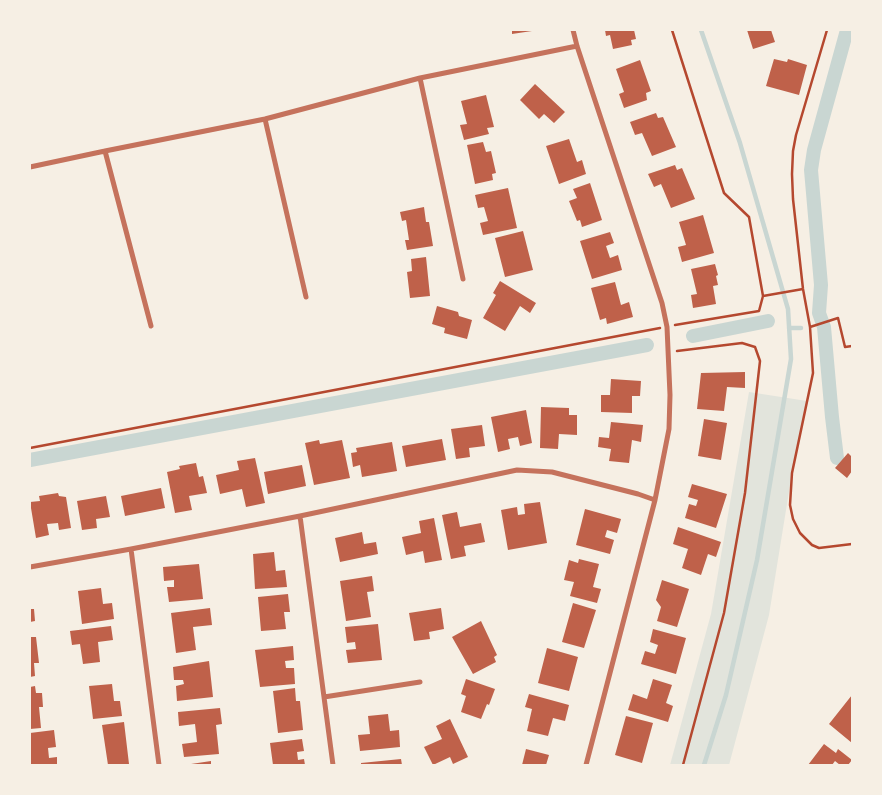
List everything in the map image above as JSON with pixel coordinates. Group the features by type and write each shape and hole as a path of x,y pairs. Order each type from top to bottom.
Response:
{"street":[{"path":"573,30 662,303 667,327 670,395 669,429 655,500 586,765"},
{"path":"30,167 265,119 420,78 577,46"},
{"path":"420,78 464,279"},
{"path":"265,119 306,297"},
{"path":"105,151 151,326"},
{"path":"30,567 300,516 517,470 552,472 655,500"},
{"path":"300,516 333,765"},
{"path":"131,549 159,765"},
{"path":"324,697 420,682"}],"path":[{"path":"30,448 759,311 763,296 749,217 724,193 672,30"},
{"path":"827,30 793,151 793,200 803,289 810,326 812,373 792,473 790,505 793,519 800,533 812,545 819,548 852,544"},
{"path":"763,296 803,289"},
{"path":"810,326 838,318 845,347 852,346"},
{"path":"668,352 742,343 755,348 760,361 745,493 725,604 683,765"}],"shaded area":[{"path":"749,392 807,401 792,473 769,615 729,765 670,765 711,614"}],"building":[{"path":"512,30 532,30 532,31 512,34"},
{"path":"605,30 634,30 636,39 631,40 632,45 613,49 610,35 606,36"},
{"path":"747,30 771,30 775,42 753,49"},
{"path":"774,59 787,62 788,59 807,65 799,95 766,86"},
{"path":"640,60 651,91 646,93 647,100 624,108 619,94 624,92 616,69"},
{"path":"535,84 565,112 554,123 544,114 539,119 520,100"},
{"path":"486,95 494,127 487,128 489,134 464,140 460,125 467,124 461,101"},
{"path":"656,113 658,118 663,117 676,147 652,156 642,133 635,135 630,122"},
{"path":"569,139 577,162 582,160 586,174 559,184 546,146"},
{"path":"483,142 486,152 491,151 496,173 492,174 493,180 475,184 467,145"},
{"path":"675,165 677,170 682,168 695,199 671,208 661,184 654,187 648,174"},
{"path":"590,183 602,220 582,227 580,220 577,221 569,201 577,198 573,189"},
{"path":"508,188 517,228 483,235 480,223 488,221 484,207 478,208 475,195"},
{"path":"424,207 433,246 407,250 405,240 409,240 406,220 402,221 400,212"},
{"path":"703,215 714,253 682,262 678,247 686,245 679,222"},
{"path":"523,231 533,270 505,277 495,238"},
{"path":"610,232 614,243 606,246 610,258 618,255 622,270 592,279 580,241"},
{"path":"426,257 430,296 410,298 407,272 412,271 411,259"},
{"path":"715,264 718,275 716,276 718,285 713,286 716,304 693,308 691,295 697,294 691,269"},
{"path":"500,281 536,303 530,313 520,306 505,331 483,318 496,295 493,293"},
{"path":"615,282 621,305 629,302 633,317 607,324 606,318 600,320 591,288"},
{"path":"437,306 458,312 459,316 472,320 467,339 444,333 445,328 432,324"},
{"path":"745,372 745,388 727,387 724,411 697,409 701,373"},
{"path":"611,379 641,381 640,396 632,396 632,413 601,412 601,395 610,395"},
{"path":"541,407 569,408 569,415 577,415 577,435 559,434 558,449 540,448"},
{"path":"526,410 532,443 520,446 518,437 508,439 510,449 498,452 491,417"},
{"path":"704,419 727,423 721,460 698,456"},
{"path":"611,422 643,425 641,442 632,440 629,463 609,461 611,449 598,447 599,437 609,438"},
{"path":"482,425 485,446 469,448 470,457 456,459 451,429"},
{"path":"442,439 446,460 406,467 402,446"},
{"path":"319,440 320,444 342,440 350,478 314,485 305,443"},
{"path":"392,442 397,471 362,477 360,465 353,467 351,453 357,452 356,448"},
{"path":"848,453 852,457 852,471 847,478 835,468"},
{"path":"255,458 265,503 246,507 242,489 220,494 216,475 239,470 237,461"},
{"path":"196,463 199,477 203,476 207,493 189,496 192,510 175,513 167,472 180,469 179,466"},
{"path":"302,465 306,486 268,494 264,472"},
{"path":"692,484 727,494 716,528 685,518 689,504 696,506 698,500 688,497"},
{"path":"161,488 165,508 125,516 121,496"},
{"path":"58,493 59,496 66,497 71,528 59,530 58,523 47,524 49,535 36,538 30,502 40,501 39,496"},
{"path":"106,496 110,517 96,519 97,528 82,530 77,501"},
{"path":"540,502 547,543 508,550 501,510 517,507 518,515 525,514 524,504"},
{"path":"585,509 621,519 617,533 607,530 605,537 614,540 610,554 576,545"},
{"path":"457,512 460,527 481,523 485,542 464,546 466,556 451,559 442,515"},
{"path":"434,518 442,560 425,563 423,551 406,555 402,537 421,533 419,521"},
{"path":"678,527 721,542 716,557 708,554 701,575 682,568 688,549 673,544"},
{"path":"362,532 364,544 376,542 378,554 340,562 335,538"},
{"path":"274,552 276,571 285,570 287,587 255,589 253,554"},
{"path":"579,559 599,564 593,587 601,589 597,603 570,596 574,582 564,580 569,560 578,563"},
{"path":"199,564 203,599 169,602 167,587 174,587 174,580 164,581 163,567"},
{"path":"372,576 374,591 367,592 371,617 346,621 340,581"},
{"path":"662,580 689,589 677,627 657,621 661,607 656,600"},
{"path":"101,588 103,604 112,603 114,619 82,624 78,591"},
{"path":"288,594 290,612 284,612 286,629 261,631 258,597"},
{"path":"573,603 596,610 584,648 562,642"},
{"path":"210,608 212,625 193,627 196,650 176,653 171,613"},
{"path":"441,608 444,629 429,632 430,639 414,641 409,613"},
{"path":"30,609 34,609 35,621 30,622"},
{"path":"481,621 497,655 494,657 496,662 473,674 452,637"},
{"path":"378,624 382,660 348,663 346,650 356,649 355,642 347,643 345,627"},
{"path":"111,626 113,640 98,642 100,662 83,664 80,644 72,645 70,631"},
{"path":"653,629 686,638 676,674 641,664 645,651 655,654 658,645 650,642"},
{"path":"30,637 36,637 39,663 34,663 35,676 30,677"},
{"path":"293,646 294,660 285,661 286,668 294,668 295,684 260,687 255,650"},
{"path":"547,648 578,657 569,691 538,683"},
{"path":"209,661 213,697 177,701 176,686 184,684 183,680 174,680 173,667"},
{"path":"466,679 495,689 481,719 461,712 466,696 461,694"},
{"path":"653,679 672,685 666,703 673,706 668,722 628,710 633,694 647,699"},
{"path":"112,684 114,701 120,701 122,716 93,719 89,686"},
{"path":"35,686 36,693 42,693 43,707 39,707 41,728 30,729 30,687"},
{"path":"295,688 296,701 300,701 303,730 278,733 273,691"},
{"path":"529,694 569,705 565,721 553,718 548,736 527,731 532,709 525,707"},
{"path":"852,695 852,743 829,724"},
{"path":"220,708 222,724 216,725 219,754 184,757 182,744 197,742 195,724 179,726 178,712"},
{"path":"388,714 390,731 399,730 400,747 360,751 358,735 370,734 368,716"},
{"path":"626,716 653,723 642,763 615,755"},
{"path":"450,719 468,757 453,764 450,757 433,765 424,747 442,739 436,726"},
{"path":"124,722 129,764 108,765 102,725"},
{"path":"54,730 56,747 48,748 49,758 57,757 57,765 30,765 30,733"},
{"path":"302,739 304,751 297,752 298,760 304,759 305,765 273,765 270,743"},
{"path":"824,744 836,753 838,749 852,760 848,765 840,765 835,761 832,765 808,765"},
{"path":"526,749 549,755 546,765 522,765"},
{"path":"401,759 402,765 361,765 361,763"},
{"path":"211,761 211,765 191,765 191,764"}],"waterway":[{"path":"701,30 740,143 788,309 791,359 757,560 726,695 704,765"},
{"path":"837,458 824,327 819,313 821,285 811,170 814,150 847,30"},
{"path":"693,336 768,321"},
{"path":"789,328 801,328"},
{"path":"30,460 647,345"}]}
